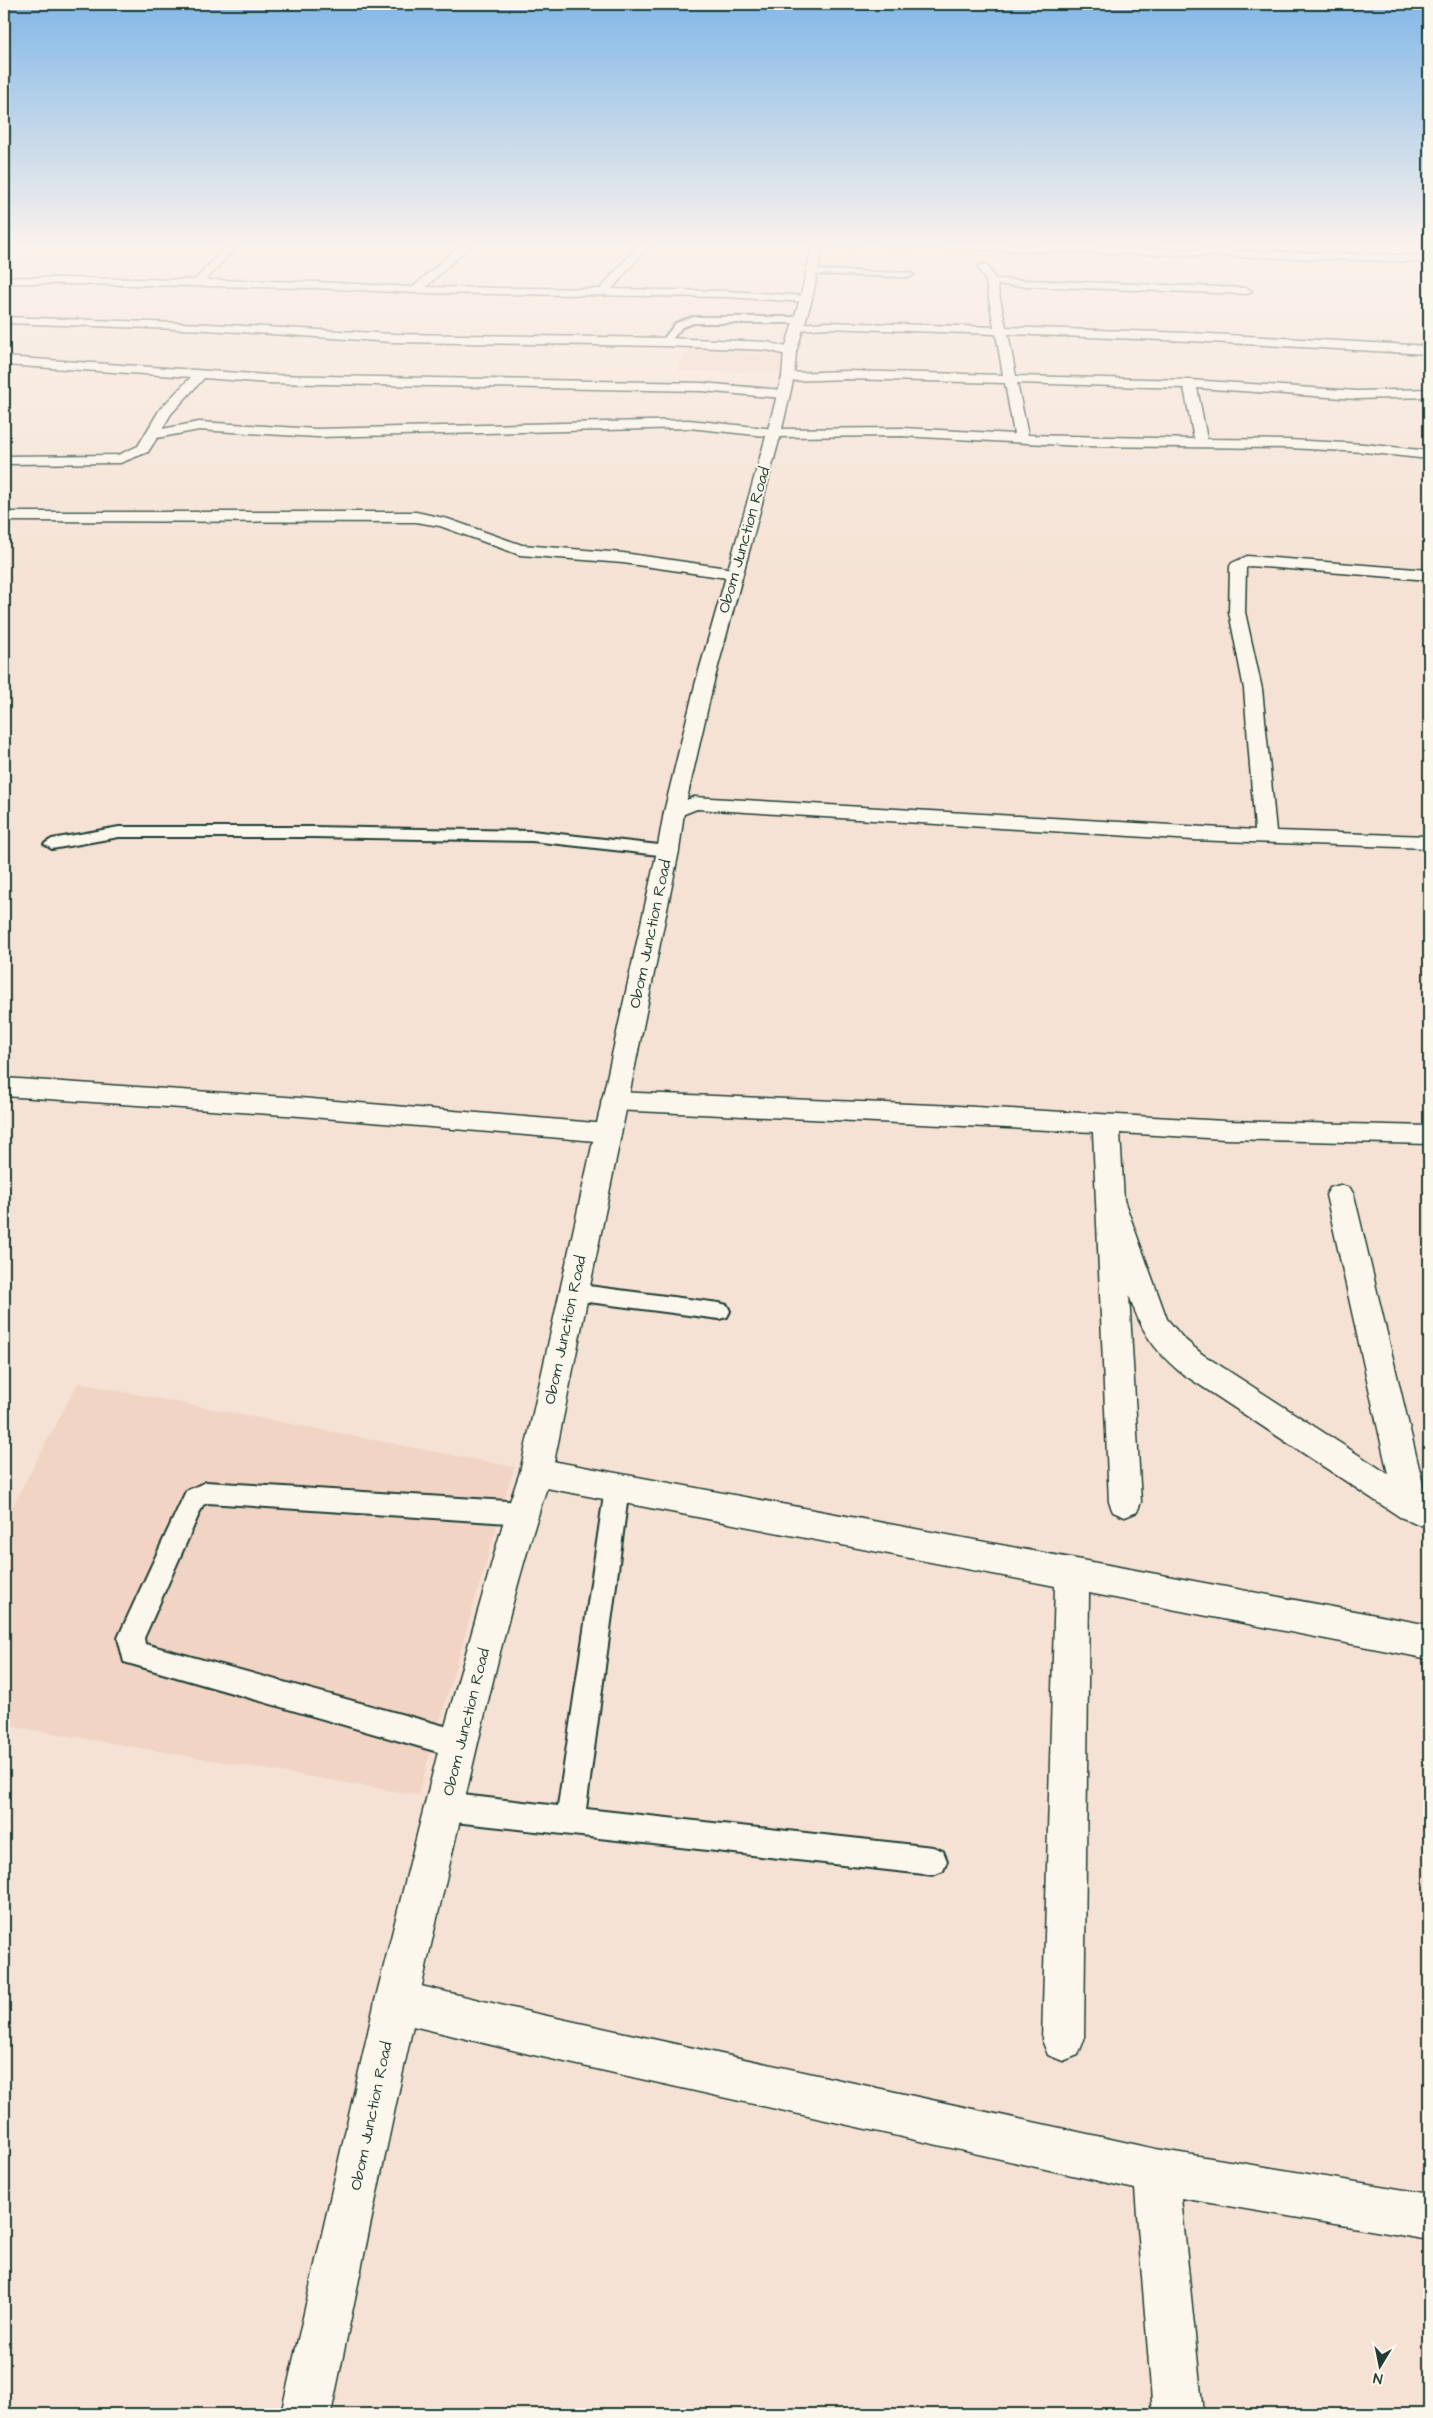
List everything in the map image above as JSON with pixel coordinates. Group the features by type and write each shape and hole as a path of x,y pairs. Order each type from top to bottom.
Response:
{"street":[{"path":"4,361 120,367 200,375 344,381 702,387 743,357"},
{"name":"Obom Junction Road","path":"306,2414 396,2001 459,1744 522,1513 536,1472 572,1292 668,851 674,812 704,685 774,433 792,357"},
{"path":"833,357 846,375 1190,384 1357,395 1429,393"},
{"path":"1006,357 1022,440"},
{"path":"4,460 120,459 142,449 165,412 200,375"},
{"path":"1190,384 1201,442"},
{"path":"540,385 540,401"},
{"path":"152,435 180,428 199,426 317,433 540,422 689,424 774,433 902,432 1022,440 1201,442 1364,448 1429,455"},
{"path":"4,517 416,517 443,522 520,550 623,558 734,574"},
{"path":"1266,837 1253,689 1237,612 1238,566 1247,561 1264,561 1429,575"},
{"path":"674,812 694,803 1266,837 1429,842"},
{"path":"4,1087 300,1107 607,1133"},
{"path":"614,1101 958,1114 1225,1130 1429,1135"},
{"path":"1106,1123 1125,1502"},
{"path":"1340,1195 1420,1510"},
{"path":"1109,1198 1154,1324 1172,1347 1191,1363 1420,1510"},
{"path":"536,1472 1429,1642"},
{"path":"1063,2040 1072,1574"},
{"path":"396,2001 529,2033 1156,2171 1429,2217"},
{"path":"1156,2171 1178,2414"}],"lane":[{"path":"52,844 119,832 303,832 532,836 668,851"},
{"path":"572,1292 719,1311"},
{"path":"570,1821 617,1488"},
{"path":"459,1744 133,1653 131,1638 194,1498 206,1492 522,1513"},
{"path":"445,1807 933,1860"}],"shaded area":[{"path":"684,357 787,357 784,373 677,370"},
{"path":"78,1383 514,1467 418,1795 4,1725 4,1522"}]}
